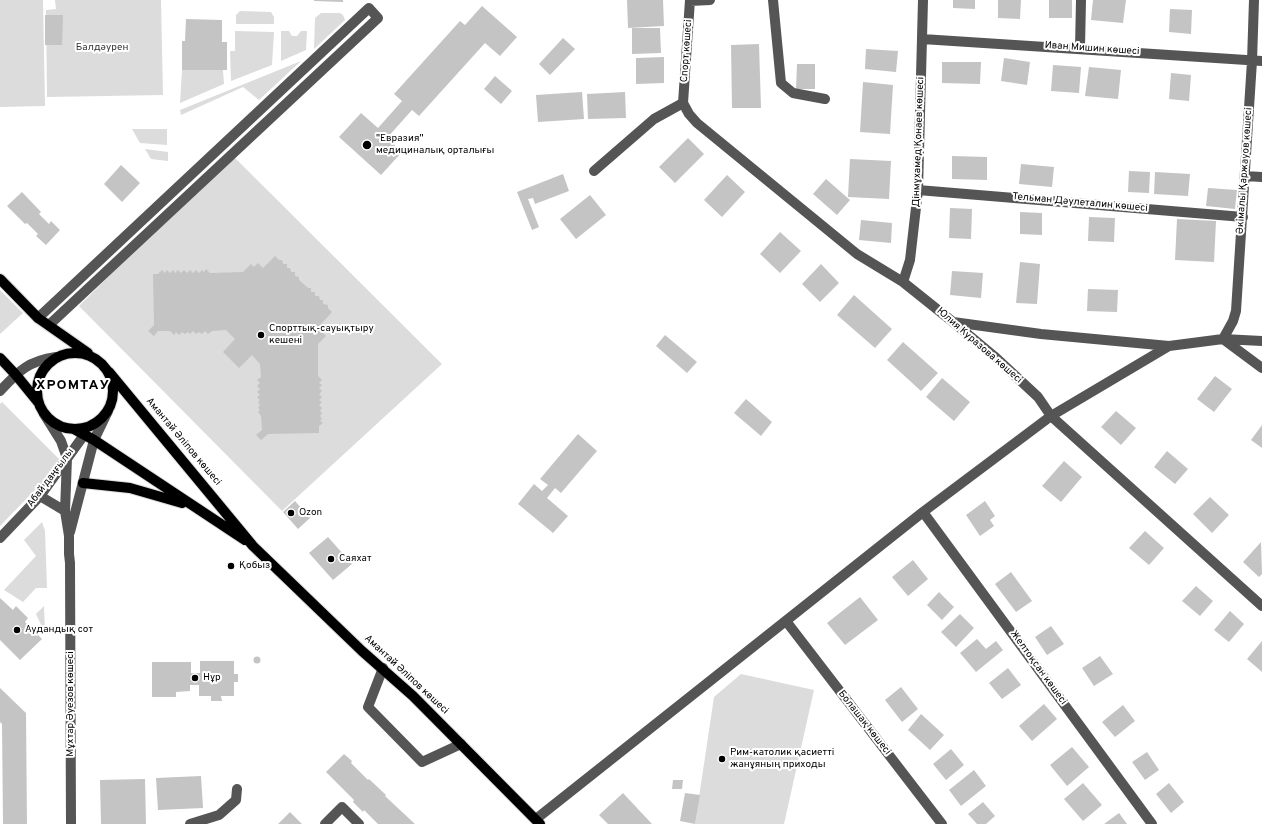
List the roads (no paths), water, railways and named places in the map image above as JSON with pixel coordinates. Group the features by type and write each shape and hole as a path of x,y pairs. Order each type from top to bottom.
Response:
{"main road":[{"path":"0,279 38,318 102,363 109,372 113,383 114,393 112,402 102,419 94,424 86,428 74,429 63,427 53,422 44,414 39,404 16,375 0,358"},
{"path":"39,404 37,392 38,382 41,372 48,363 56,357 68,353 81,352 93,356"},
{"name":"Амантай Әліпов көшесі","path":"109,372 253,546 352,641 413,696 538,822"},
{"name":"Амантай Әліпов көшесі","path":"74,429 94,440 192,507 253,546"},
{"path":"82,483 130,488 192,507"}],"street":[{"path":"690,0 710,0"},
{"name":"Спорт көшесі","path":"683,103 690,0"},
{"path":"773,0 781,83 793,93 825,99"},
{"name":"Дінмұхамед Қонаев көшесі","path":"903,282 910,260 918,190 923,0"},
{"path":"1080,48 1081,0"},
{"name":"Әкімалы Қаржауов көшесі","path":"1223,339 1233,321 1236,311 1245,176 1257,61 1254,0"},
{"path":"38,318 369,8 378,18 49,325"},
{"name":"Иван Мишин көшесі","path":"922,39 1080,48 1257,61"},
{"path":"594,171 654,119 683,103"},
{"name":"Юлия Куразова көшесі","path":"683,103 689,114 698,124 857,254 903,282 994,356 1038,397 1051,416 1262,606"},
{"path":"1245,176 1262,177"},
{"name":"Тельман Дәулеталин көшесі","path":"918,190 1242,217"},
{"path":"953,322 1041,334 1169,346 1223,339 1262,341"},
{"path":"1223,339 1262,368"},
{"path":"538,822 923,512 1051,416 1169,346"},
{"path":"0,391 16,375 34,362 56,357"},
{"name":"Мұхтар Әуезов көшесі","path":"69,536 94,440 108,411"},
{"name":"Мұхтар Әуезов көшесі","path":"44,414 61,441 67,458 65,511 69,536 71,824"},
{"name":"Абай даңғылы","path":"0,538 40,496 84,435"},
{"path":"40,496 65,511"},
{"name":"Желтоқсан көшесі","path":"923,512 1152,824"},
{"name":"Болашақ көшесі","path":"786,621 942,824"},
{"path":"383,668 368,707 422,762 461,744"},
{"path":"190,824 219,815 236,800 237,789"},
{"path":"325,824 342,807 359,824"}],"place":[{"name":"\"Евразия\" медициналық орталығы","path":"367,145"},
{"name":"Спорттық-сауықтыру кешені","path":"261,335"},
{"name":"Ozon","path":"291,513"},
{"name":"Саяхат","path":"331,559"},
{"name":"Қобыз","path":"231,566"},
{"name":"Аудандық сот","path":"17,630"},
{"name":"Нұр","path":"195,678"},
{"name":"Рим-католик қасиетті жанұяның приходы","path":"722,759"}],"district":[{"name":"ХРОМТАУ","path":"73,386"}],"park label":[{"name":"Балдәурен","path":"102,48"}]}
